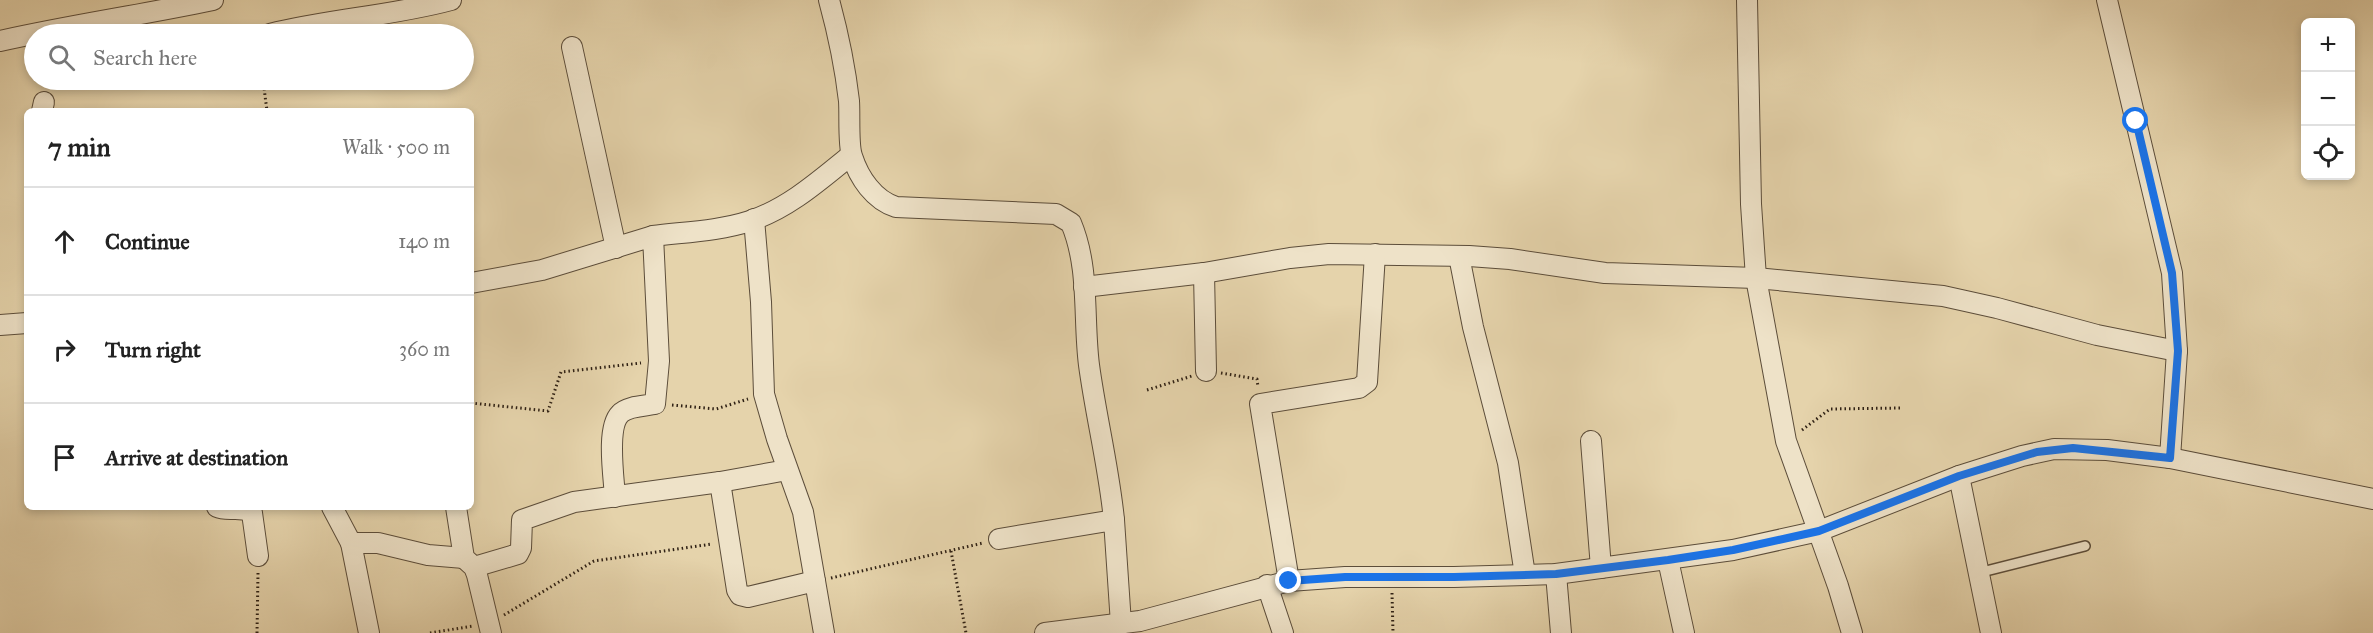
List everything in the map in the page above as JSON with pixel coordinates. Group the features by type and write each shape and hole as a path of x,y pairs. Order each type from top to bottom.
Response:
{"street":[{"path":"83,24 154,13 213,0"},
{"path":"319,24 380,15 451,0"},
{"path":"829,0 843,60 851,121 851,155 870,190 885,203 896,207 1056,214 1071,223 1084,286 1089,366 1134,626"},
{"path":"1747,0 1751,204 1756,278 1786,441 1819,531 1852,633"},
{"path":"2107,0 2166,240 2172,273 2178,351 2170,458"},
{"path":"0,41 24,36"},
{"path":"572,47 616,248"},
{"path":"474,284 520,276 653,236 727,227 754,219 792,201 851,155"},
{"path":"754,219 764,394 787,470 803,512 824,633"},
{"path":"615,497 612,439 615,421 622,412 655,404 659,361 653,236"},
{"path":"1084,286 1204,273 1290,258 1375,254 1510,259 1605,273 1756,278 1943,296 2097,335 2178,351"},
{"path":"1289,581 1260,404 1359,388 1367,382 1375,254"},
{"path":"1459,256 1473,327 1508,463 1525,575"},
{"path":"1204,273 1206,371"},
{"path":"0,325 24,323"},
{"path":"1591,441 1601,568"},
{"path":"1045,633 1134,626 1267,585 1289,581 1392,576 1556,574 1733,550 1819,531 1959,476 2054,449 2107,450 2170,458 2373,499"},
{"path":"351,543 378,543 419,554 469,563 518,554 521,548 520,523 524,517 574,502 720,482 787,470"},
{"path":"1959,476 1991,633"},
{"path":"720,482 737,591 744,597 815,581"},
{"path":"248,510 252,513 258,556"},
{"path":"334,510 351,543 369,633"},
{"path":"457,510 469,563 483,591 490,628"},
{"path":"999,539 1114,520"},
{"path":"1668,560 1684,633"},
{"path":"1556,574 1561,633"},
{"path":"1267,585 1283,633"}],"lane":[{"path":"1978,573 2085,546"}],"path":[{"path":"264,90 267,108"},
{"path":"474,403 548,411 561,372 659,361"},
{"path":"1148,390 1206,371 1257,379 1260,404"},
{"path":"655,404 716,409 764,394"},
{"path":"1786,441 1830,409 1902,408"},
{"path":"815,581 999,539"},
{"path":"430,633 490,628 594,561 728,541"},
{"path":"951,551 966,633"},
{"path":"257,633 258,556"},
{"path":"1392,576 1393,633"}],"route":[{"path":"1289,581 1345,577 1556,574 1668,560 1733,550 1819,531 1959,476 2037,452 2073,448 2170,458 2178,351 2175,299 2166,240 2136,121"}]}
